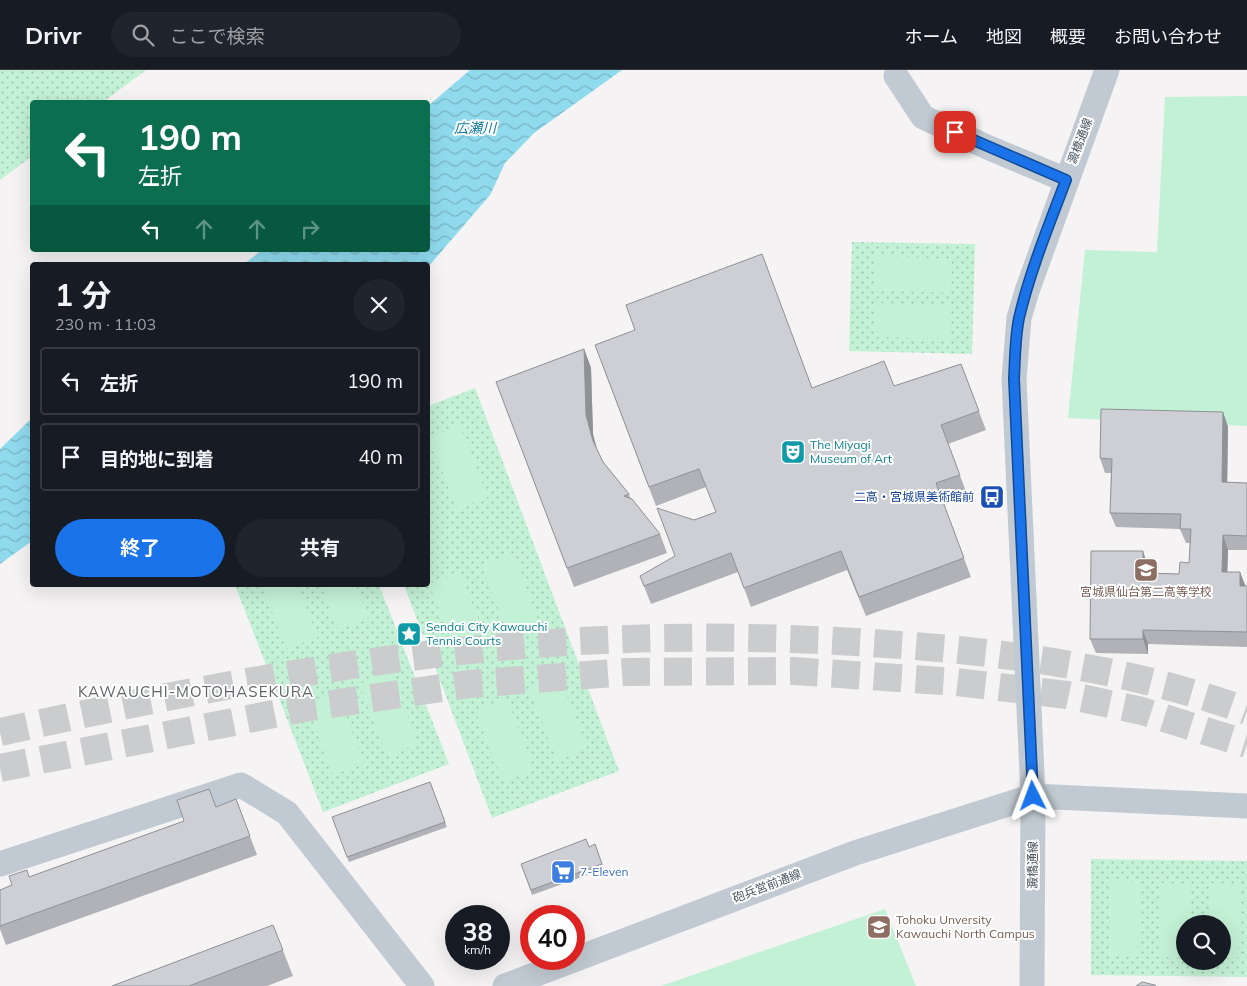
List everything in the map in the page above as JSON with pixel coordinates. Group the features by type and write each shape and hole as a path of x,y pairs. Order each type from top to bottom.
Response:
{"street":[{"name":"澱橋通線","path":"1032,986 1033,796 1014,379 1015,346 1019,318 1035,263 1107,70"},
{"path":"896,76 924,117 987,147 1066,180"},
{"path":"0,864 241,785 287,813 422,986"},
{"path":"1033,796 1247,806"},
{"name":"砲兵営前通線","path":"505,986 855,853 1033,796"}],"green space":[{"path":"0,70 146,70 106,100 30,100 30,158 0,180"},
{"path":"1247,96 1247,426 1068,418 1085,250 1157,252 1165,97"},
{"path":"852,242 975,244 972,354 849,351"},
{"path":"876,256 952,259 951,293 875,290"},
{"path":"875,303 951,305 950,339 874,337"},
{"path":"475,388 619,771 492,818 405,587 430,587 430,405"},
{"path":"460,425 488,497 457,509 430,437"},
{"path":"513,553 540,625 509,637 482,566"},
{"path":"460,572 488,644 457,656 430,584"},
{"path":"236,587 380,587 449,764 323,812"},
{"path":"263,587 298,587 318,637 286,649"},
{"path":"322,587 357,587 369,618 338,630"},
{"path":"390,672 418,744 387,756 359,684"},
{"path":"560,677 587,749 557,761 529,689"},
{"path":"337,691 364,763 333,775 306,703"},
{"path":"507,698 534,770 503,782 475,710"},
{"path":"1091,859 1247,861 1247,977 1091,975"},
{"path":"1110,882 1140,882 1138,957 1109,956"},
{"path":"1161,883 1190,884 1189,915 1176,915 1176,958 1160,957"},
{"path":"1211,883 1240,884 1238,958 1231,958 1231,915 1210,915"},
{"path":"885,909 916,986 661,986"}],"water":[{"name":"広瀬川","path":"470,70 622,70 534,133 505,163 490,195 430,265 430,262 247,262 259,252 430,252 430,104"},
{"path":"30,420 30,542 0,564 0,449"}],"building":[{"name":"The Miyagi Museum of Art","path":"762,254 812,388 884,361 894,386 961,364 979,411 941,425 960,475 936,483 964,558 859,597 841,551 744,588 731,553 644,586 640,576 675,556 657,508 694,520 716,512 699,469 649,487 595,345 635,330 626,305"},
{"path":"584,349 586,415 593,441 603,462 629,494 624,496 632,499 660,534 567,568 496,382"},
{"path":"1101,409 1223,412 1222,482 1247,483 1247,536 1223,535 1222,572 1240,572 1240,586 1247,586 1247,632 1143,630 1143,639 1090,639 1091,551 1143,551 1143,573 1179,574 1180,562 1189,563 1191,529 1180,529 1181,514 1110,513 1112,459 1100,458"},
{"path":"430,782 445,822 347,857 332,817"},
{"path":"209,789 216,807 236,799 250,836 0,926 0,890 12,885 9,876 27,870 29,877 184,821 177,800"},
{"path":"586,839 589,847 595,844 602,864 531,890 521,864"},
{"path":"273,925 283,950 189,986 112,986"},
{"path":"1142,982 1155,985 1156,986 1136,986"}],"tunnel":[{"path":"0,732 155,699 311,671 469,650 548,643 659,638 821,640 978,652 1114,673 1203,696 1247,711"},
{"path":"0,768 304,708 469,684 627,672 794,671 957,682 1067,695 1142,711 1247,744"}],"place":[{"name":"The Miyagi Museum of Art","path":"793,452"},
{"name":"二高・宮城県美術館前","path":"992,497"},
{"name":"宮城県仙台第二高等学校","path":"1146,570"},
{"name":"Sendai City Kawauchi Tennis Courts","path":"409,634"},
{"name":"7-Eleven","path":"563,872"},
{"name":"Tohoku Unversity Kawauchi North Campus","path":"879,927"}],"district":[{"name":"KAWAUCHI-MOTOHASEKURA","path":"196,692"}],"route":[{"path":"955,132 1066,180 1035,263 1019,318 1015,346 1014,379 1033,796"}]}
